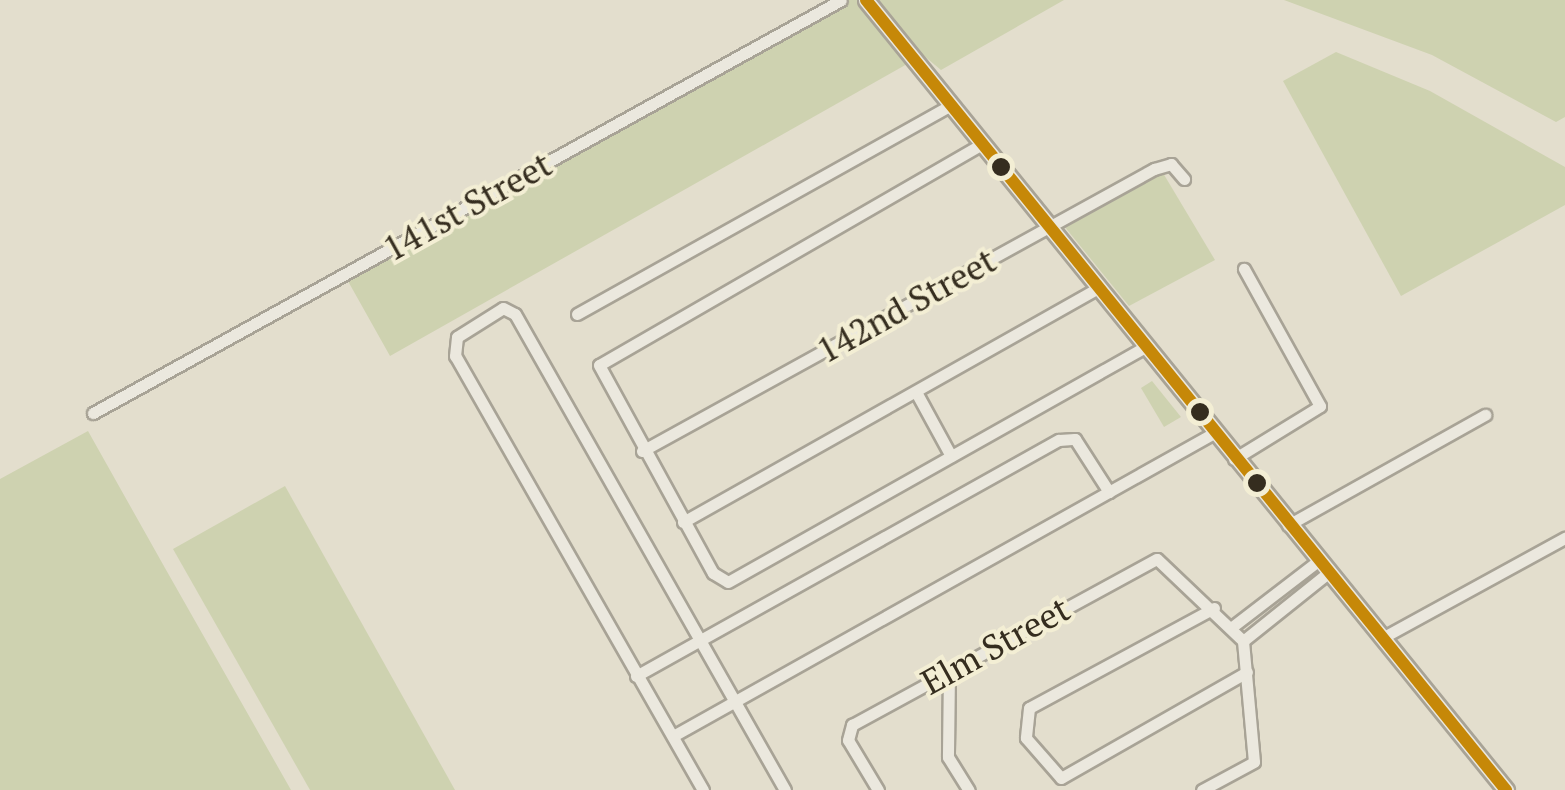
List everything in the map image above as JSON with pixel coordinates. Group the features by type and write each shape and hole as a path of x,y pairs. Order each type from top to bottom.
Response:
{"main road":[{"path":"866,0 1506,790"}],"street":[{"name":"141st Street","path":"93,413 840,0"},
{"path":"578,314 951,106"},
{"path":"982,144 603,361 599,372 642,451 683,522 728,582 1145,347"},
{"name":"142nd Street","path":"642,451 1049,226 1172,164 1184,179"},
{"path":"1234,459 1320,406 1244,269"},
{"path":"683,522 1098,288"},
{"path":"703,790 455,356 457,336 503,308 515,314 785,790"},
{"path":"916,392 951,456"},
{"path":"1288,524 1484,415"},
{"path":"673,736 1214,433"},
{"path":"636,676 1059,440 1075,439 1110,492"},
{"path":"1382,638 1565,538"},
{"name":"Elm Street","path":"878,790 847,730 1145,561 1166,562 1214,608"},
{"path":"1232,627 1323,567"},
{"path":"1243,640 1323,567"},
{"path":"1202,790 1254,762 1247,672 1243,640 1214,608 1029,708 1026,738 1061,778 1247,672"},
{"path":"949,671 948,757 969,790"}],"green space":[{"path":"841,0 1064,0 941,70 923,55 390,356 344,274"},
{"path":"1284,0 1565,0 1565,117 1556,122 1432,55"},
{"path":"1336,52 1430,91 1565,167 1565,205 1401,296 1283,81"},
{"path":"1163,173 1215,260 1129,306 1064,226"},
{"path":"1152,381 1181,417 1164,427 1141,388"},
{"path":"88,431 291,790 0,790 0,479"},
{"path":"285,486 455,790 310,790 173,549"}],"transit line":[{"path":"866,0 1506,790"}]}
